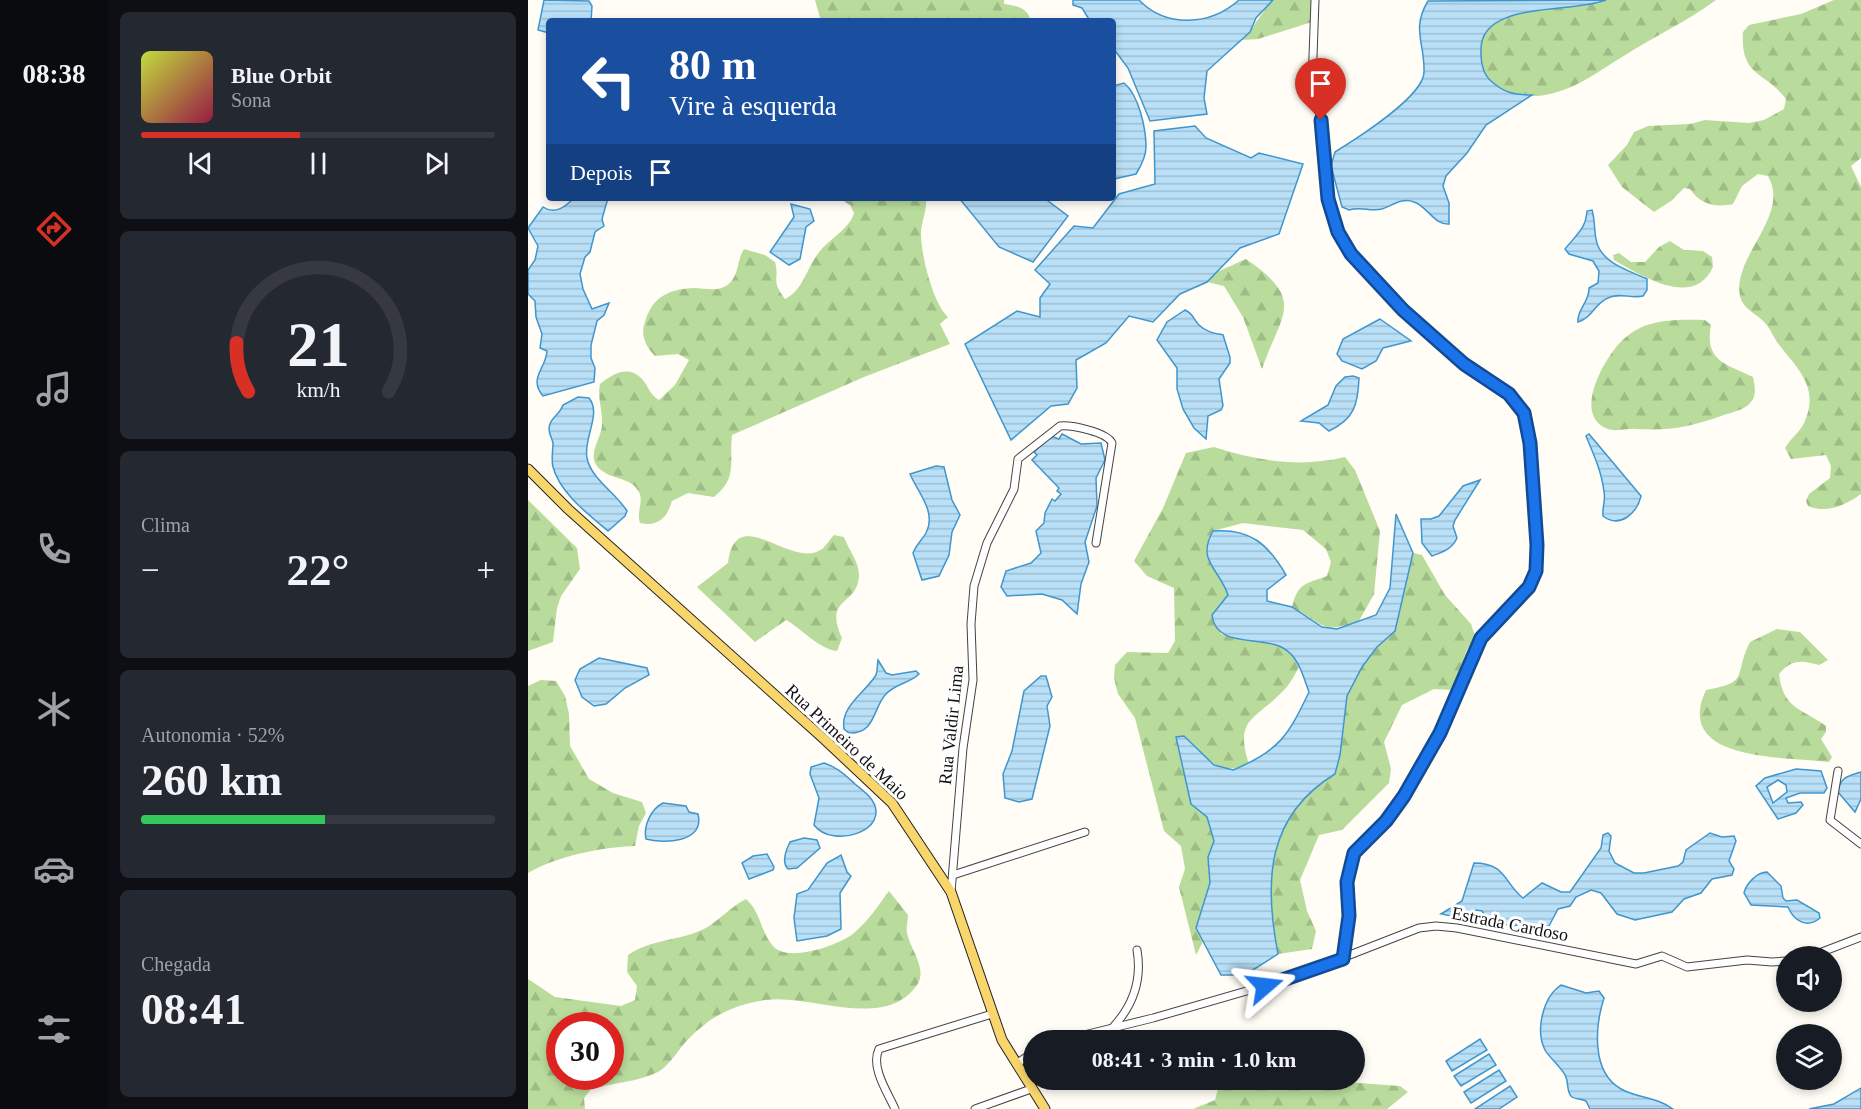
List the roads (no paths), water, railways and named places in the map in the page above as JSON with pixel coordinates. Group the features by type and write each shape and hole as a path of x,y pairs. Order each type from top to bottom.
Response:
{"main road":[{"name":"Rua Primeiro de Maio","path":"528,469 568,509 865,776 904,820 951,892 1002,1040 1023,1076"},
{"name":"Rua Primeiro de Maio","path":"1031,1090 1045,1109"}],"street":[{"path":"1315,0 1311,79 1321,120 1327,192 1338,232 1351,254 1403,310 1464,364 1509,394 1518,403 1528,425 1537,545 1536,571 1529,587 1481,638 1440,733 1404,796 1390,815 1354,853 1347,882 1349,916 1343,959"},
{"name":"Rua Valdir Lima","path":"951,892 963,748 973,680 972,600 984,553 1010,497 1018,459 1060,426 1109,438 1112,451 1096,543"},
{"path":"1838,771 1830,820 1861,844"},
{"path":"953,875 1085,832"},
{"name":"Estrada Cardoso","path":"1100,1030 1220,999 1343,959 1404,933 1436,926 1636,964 1662,956 1687,968 1747,960 1776,962"},
{"path":"1838,946 1861,937"},
{"path":"1114,1026 1134,995 1139,978 1137,950"},
{"path":"895,1109 878,1070 876,1061 879,1049 992,1014"},
{"path":"1016,1064 1023,1059"},
{"path":"975,1109 1027,1090"}],"water":[{"path":"544,0 589,1 592,6 591,18 546,18 546,32 538,30"},
{"path":"1073,0 1139,0 1162,15 1188,20 1215,15 1239,0 1273,0 1256,18 1250,32 1207,71 1204,98 1207,114 1150,121 1128,68 1116,52 1116,18 1088,18 1082,8 1073,5"},
{"path":"1606,0 1510,16 1494,24 1484,35 1481,60 1488,78 1505,91 1532,95 1486,125 1467,153 1446,176 1443,186 1449,203 1449,224 1439,222 1419,204 1410,201 1401,201 1378,210 1349,210 1342,207 1331,166 1335,152 1387,116 1413,93 1421,82 1424,62 1420,20 1428,1"},
{"path":"1124,83 1138,104 1145,131 1146,151 1136,174 1116,179 1116,85"},
{"path":"1195,126 1206,138 1251,158 1259,153 1303,164 1279,234 1240,248 1207,282 1180,294 1153,322 1129,316 1106,343 1076,360 1077,388 1068,404 1051,406 1011,440 965,344 1017,311 1040,317 1040,298 1050,284 1035,270 1074,226 1093,228 1116,201 1119,194 1155,184 1154,131"},
{"path":"570,201 607,201 602,219 604,226 595,232 590,252 585,257 580,274 583,289 592,309 609,303 604,315 597,321 591,345 591,358 595,368 594,382 543,396 537,379 547,351 540,348 542,334 536,317 535,301 528,294 528,270 535,260 538,246 528,228 543,207 556,210"},
{"path":"961,201 1048,201 1068,216 1033,262 999,247"},
{"path":"791,204 810,209 814,221 806,227 800,259 789,265 770,252 794,217"},
{"path":"1592,210 1596,239 1603,254 1616,265 1647,279 1647,290 1643,296 1608,298 1578,322 1589,288 1598,283 1599,271 1593,261 1569,254 1565,249 1577,236 1587,211"},
{"path":"1185,310 1204,329 1223,335 1230,357 1230,363 1219,379 1223,406 1221,410 1208,416 1206,439 1194,428 1183,409 1177,389 1177,368 1157,340 1167,322"},
{"path":"1380,319 1411,341 1383,348 1376,361 1362,369 1342,361 1337,354 1343,339"},
{"path":"1345,377 1359,378 1356,403 1344,421 1329,431 1319,423 1301,421 1328,405 1336,386"},
{"path":"578,397 589,398 594,411 586,450 589,466 627,511 625,516 608,531 568,494 553,467 553,443 549,425 563,405"},
{"path":"1062,434 1081,444 1101,443 1105,460 1096,478 1097,506 1085,542 1089,562 1081,584 1077,614 1062,600 1042,594 1007,596 1001,587 1006,571 1031,563 1041,553 1036,531 1044,523 1045,513 1052,499 1055,501 1061,494 1057,491 1059,488 1032,460 1037,455 1034,452 1051,436 1059,439"},
{"path":"1589,434 1641,496 1632,513 1621,520 1609,520 1603,516 1605,498 1603,485 1586,436"},
{"path":"936,466 944,467 952,500 960,515 952,532 949,555 939,576 922,580 913,553 926,533 929,518 925,503 910,474"},
{"path":"1480,480 1455,520 1453,526 1457,538 1455,542 1447,550 1432,556 1422,543 1421,519 1439,516 1463,486"},
{"path":"1396,514 1413,553 1395,631 1377,647 1362,667 1347,696 1340,755 1335,774 1312,791 1295,810 1283,830 1275,853 1272,876 1271,901 1278,954 1245,975 1221,975 1196,928 1210,883 1208,857 1214,841 1207,817 1191,804 1176,737 1184,736 1214,765 1233,770 1272,749 1288,731 1309,692 1300,667 1293,656 1283,648 1274,644 1230,637 1215,626 1212,615 1228,595 1208,557 1208,541 1213,531 1237,532 1257,540 1272,555 1286,575 1267,590 1267,601 1292,607 1322,627 1337,629 1376,615 1390,588"},
{"path":"599,658 647,668 649,675 625,688 606,704 594,706 582,697 575,680 580,669"},
{"path":"878,660 886,673 892,675 916,671 919,674 886,694 869,725 858,732 849,733 844,729 846,713 876,675"},
{"path":"1041,676 1046,676 1052,697 1047,706 1050,726 1032,799 1019,802 1005,798 1003,774 1012,751 1024,691"},
{"path":"824,763 841,772 872,800 876,811 874,820 867,828 846,836 834,836 814,825 819,798 810,774 811,767"},
{"path":"1796,769 1821,771 1827,788 1824,793 1800,793 1786,798 1788,803 1801,802 1803,805 1796,813 1778,819 1756,786 1765,778","holes":["1778,780 1786,785 1787,792 1773,803 1767,787"]},
{"path":"1861,772 1861,799 1855,812 1838,792 1843,780"},
{"path":"663,803 686,806 689,812 698,814 695,831 689,836 672,841 646,839 649,818"},
{"path":"1608,833 1611,836 1609,851 1615,863 1634,873 1678,866 1683,862 1686,850 1710,833 1722,837 1734,836 1736,841 1729,861 1734,869 1732,875 1712,879 1701,893 1684,899 1672,912 1635,920 1617,914 1601,893 1591,890 1576,897 1570,906 1558,909 1549,926 1533,931 1525,923 1513,926 1489,921 1482,911 1476,910 1472,917 1467,919 1441,914 1462,901 1474,863 1485,864 1499,870 1523,898 1542,883 1561,892 1570,892 1601,848 1603,835"},
{"path":"804,838 817,840 820,848 797,868 788,869 785,859 790,842"},
{"path":"767,854 774,867 773,870 749,879 742,863 753,856"},
{"path":"841,855 847,872 851,876 840,893 841,929 827,936 797,941 794,918 797,894 808,890 827,863"},
{"path":"1767,872 1781,886 1783,898 1786,901 1797,900 1819,913 1820,918 1806,923 1797,920 1788,907 1751,905 1744,893 1745,890 1756,876"},
{"path":"1561,985 1586,993 1599,991 1604,998 1599,1022 1598,1048 1604,1072 1611,1081 1627,1092 1660,1102 1673,1109 1590,1109 1586,1101 1570,1095 1566,1078 1545,1050 1541,1033 1545,1006"},
{"path":"1480,1039 1487,1050 1452,1071 1446,1061"},
{"path":"1489,1054 1496,1065 1461,1086 1454,1076"},
{"path":"1499,1070 1506,1081 1471,1103 1464,1092"},
{"path":"1510,1086 1517,1097 1499,1109 1475,1109"},
{"path":"1861,1088 1861,1109 1809,1109 1834,1104"}]}
